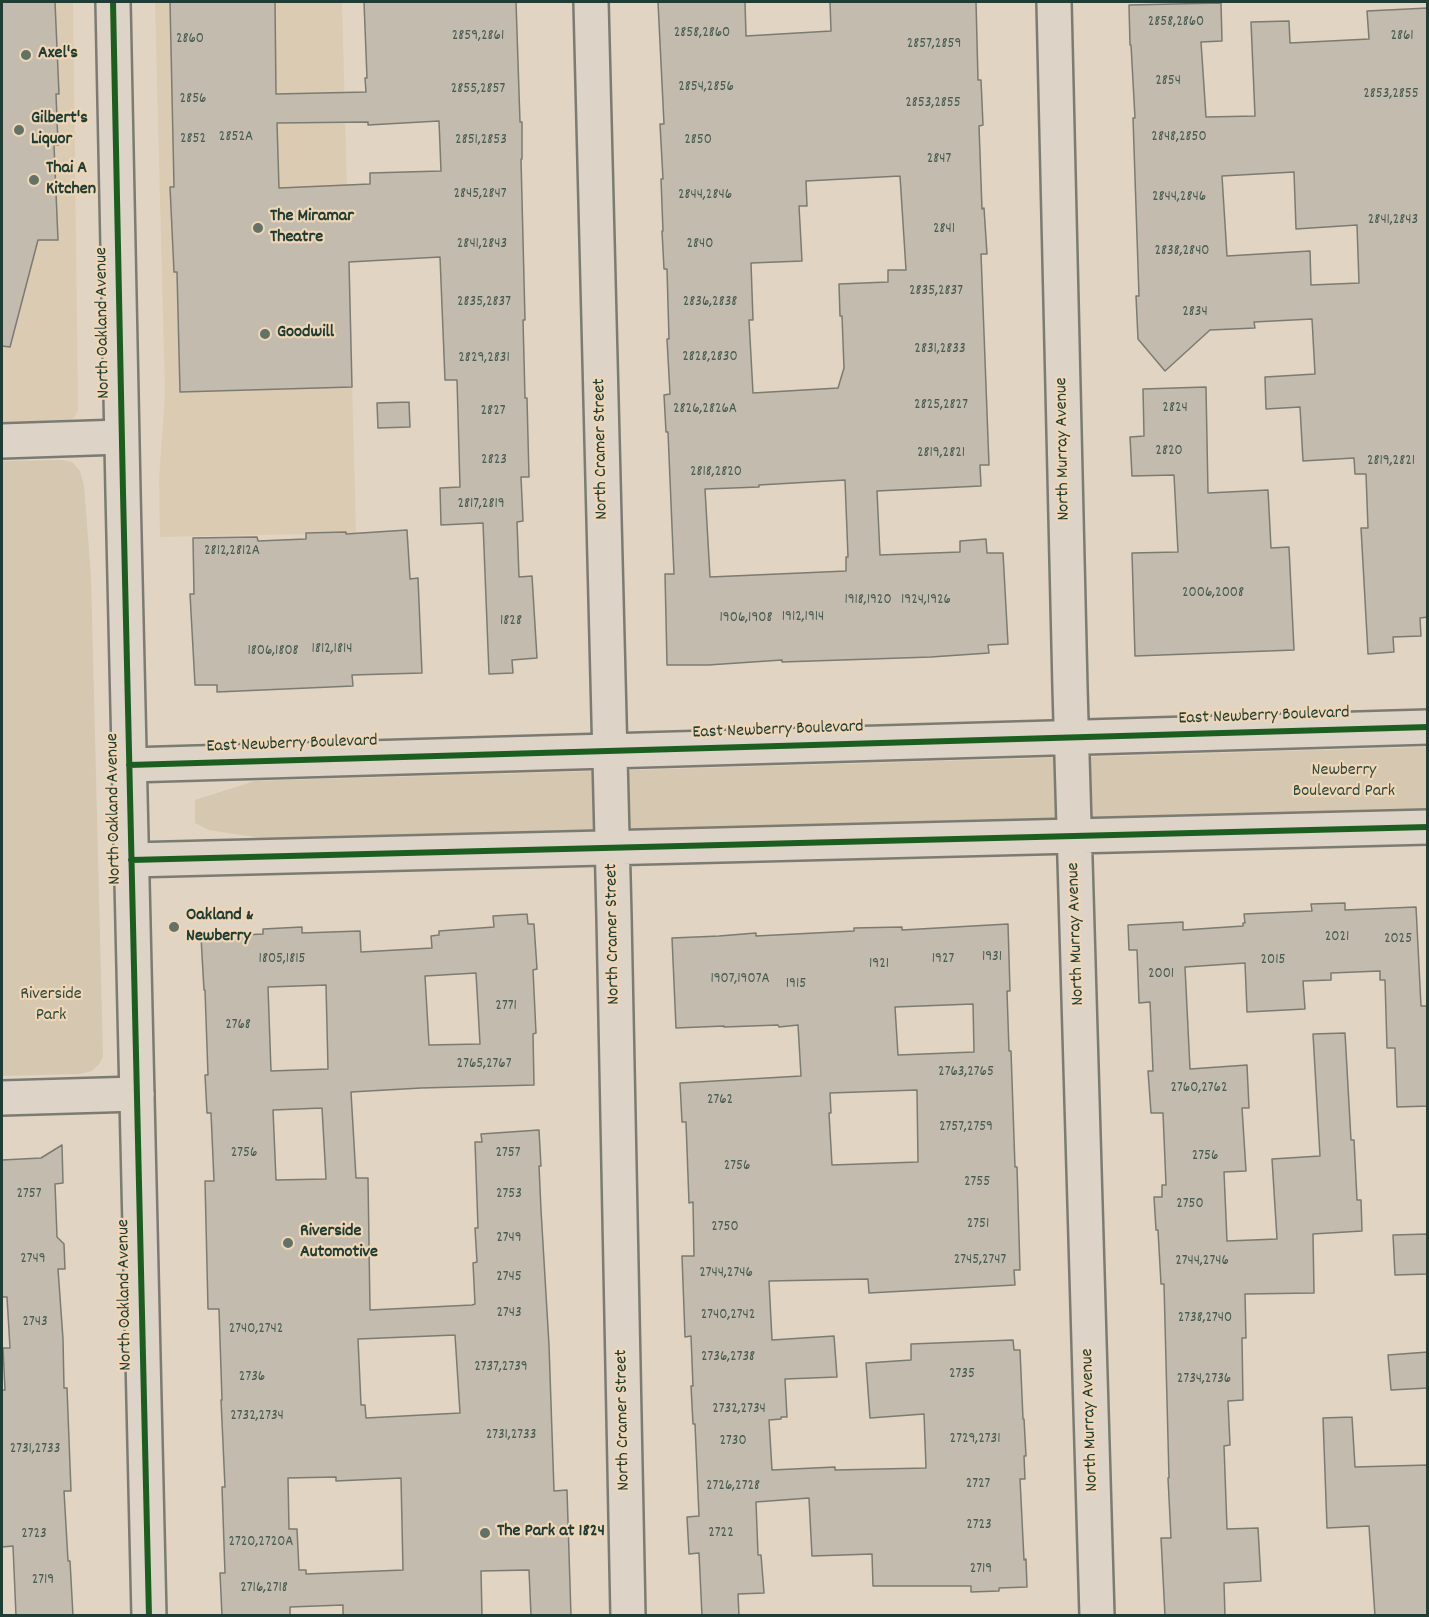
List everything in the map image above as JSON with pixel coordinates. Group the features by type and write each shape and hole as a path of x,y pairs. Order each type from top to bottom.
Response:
{"street":[{"name":"North Oakland Avenue","path":"113,2 149,1616"},
{"name":"North Cramer Street","path":"591,2 610,751 628,1616"},
{"name":"North Murray Avenue","path":"1054,2 1071,737 1097,1616"},
{"path":"2,441 121,437"},
{"name":"East Newberry Boulevard","path":"129,765 1428,727"},
{"path":"131,861 1428,827"},
{"path":"2,1098 137,1094"}],"shaded area":[{"path":"2,2 73,2 78,410 74,418 67,422 2,424"},
{"path":"155,2 342,2 356,533 160,537 159,479 165,395"}],"green space":[{"name":"Riverside Park","path":"63,460 72,462 80,471 84,486 91,576 103,1056 92,1071 80,1074 2,1076 2,461"},
{"name":"Newberry Boulevard Park","path":"1428,747 1427,812 292,843 209,830 195,823 195,800 255,781"}],"building":[{"path":"2,2 55,2 59,94 56,94 58,145 54,145 58,240 38,240 10,347 2,346"},
{"path":"170,2 275,2 276,94 366,92 364,2 516,2 520,122 522,122 525,320 523,320 529,477 521,477 523,521 517,522 519,577 532,576 537,658 512,660 513,673 489,674 483,523 441,525 440,488 460,487 457,380 445,380 440,257 349,262 352,387 180,392 177,272 174,272 170,187 174,187","holes":["439,121 441,171 370,173 370,184 279,188 277,123 368,122 368,125"]},
{"path":"658,2 745,2 746,36 831,31 830,2 976,2 978,80 981,80 983,125 979,126 982,209 984,208 987,254 981,254 989,465 980,465 981,486 877,491 880,555 960,552 960,541 986,539 987,553 1003,553 1008,644 988,645 989,653 931,657 667,665 665,574 674,574 668,432 666,432 664,395 670,394 667,269 664,269 662,231 661,179 663,179 660,124 664,124","holes":["900,176 906,270 888,270 888,282 839,284 844,368 838,388 753,393 749,320 753,320 751,263 802,261 799,206 807,206 806,181","845,480 848,557 846,557 846,571 710,577 705,489"]},
{"path":"1221,3 1222,41 1201,42 1206,117 1255,116 1251,22 1289,21 1290,43 1369,39 1367,11 1428,8 1428,617 1420,618 1421,636 1393,637 1394,652 1368,654 1361,528 1368,528 1366,474 1355,474 1354,458 1303,461 1300,407 1266,409 1265,377 1315,374 1312,319 1254,322 1255,328 1210,330 1165,371 1138,339 1136,296 1139,296 1133,118 1135,118 1129,5","holes":["1294,172 1296,229 1357,225 1359,283 1311,285 1310,251 1227,256 1222,176"]},
{"path":"1206,387 1208,493 1268,490 1271,548 1289,547 1294,650 1135,656 1132,553 1178,552 1174,475 1132,476 1130,437 1144,436 1143,389"},
{"path":"409,402 410,427 378,428 377,403"},
{"path":"407,530 410,579 418,578 422,673 352,675 353,686 217,692 217,685 195,685 190,594 194,594 193,538 257,537 258,541 306,539 306,533 346,532 346,534"},
{"path":"1345,903 1345,910 1416,907 1421,1006 1428,1006 1428,1106 1397,1107 1395,1048 1387,1048 1385,980 1380,980 1380,971 1331,973 1331,980 1303,981 1305,1009 1247,1012 1245,963 1185,967 1190,1069 1247,1065 1249,1108 1242,1108 1246,1171 1224,1172 1227,1241 1277,1239 1272,1159 1320,1156 1313,1034 1345,1033 1351,1140 1354,1140 1357,1200 1361,1200 1362,1231 1313,1234 1314,1293 1245,1294 1246,1338 1242,1338 1243,1400 1228,1401 1230,1445 1224,1446 1227,1529 1258,1528 1261,1581 1224,1583 1225,1616 1165,1616 1161,1538 1171,1538 1164,1284 1161,1284 1154,1197 1162,1197 1162,1185 1166,1185 1163,1113 1151,1113 1148,1071 1153,1071 1150,1002 1139,1003 1137,950 1129,950 1128,925 1183,922 1183,930 1243,926 1244,914 1312,911 1311,904"},
{"path":"527,914 528,924 534,924 537,969 533,970 536,1033 533,1034 534,1085 351,1092 356,1178 368,1178 370,1310 475,1304 473,1263 477,1262 475,1228 478,1228 475,1142 482,1142 481,1134 539,1130 554,1491 567,1490 571,1616 531,1616 529,1570 481,1571 482,1616 343,1616 343,1605 290,1607 290,1616 222,1616 220,1573 225,1573 222,1487 225,1487 219,1309 208,1309 205,1181 214,1181 211,1113 207,1113 205,1075 208,1075 201,937 263,934 263,929 302,927 302,933 360,931 361,952 432,948 431,936 439,935 439,931 494,927 493,916","holes":["476,973 480,1044 429,1045 425,976","326,985 328,1069 271,1071 268,987","322,1108 326,1179 276,1180 273,1110","455,1335 460,1413 366,1418 365,1405 361,1405 358,1339","336,1477 336,1481 401,1478 403,1570 306,1574 306,1570 299,1570 297,1529 289,1529 288,1478"]},
{"path":"1008,924 1009,1051 1011,1051 1015,1167 1017,1167 1020,1270 1014,1270 1015,1285 869,1293 868,1279 769,1281 772,1340 834,1336 837,1377 785,1379 787,1417 769,1420 772,1470 835,1467 835,1470 926,1468 924,1414 870,1418 866,1363 911,1360 911,1344 1013,1340 1014,1350 1020,1350 1024,1419 1025,1479 1020,1479 1027,1587 971,1592 971,1586 873,1586 872,1554 812,1556 809,1498 756,1502 758,1555 761,1555 764,1593 738,1594 739,1616 702,1616 699,1553 689,1554 687,1517 699,1516 691,1386 693,1386 691,1336 685,1337 682,1256 694,1256 693,1202 689,1203 686,1122 682,1122 680,1083 801,1076 798,1025 676,1028 672,938 854,931 854,928 902,927 902,930","holes":["973,1004 974,1052 898,1055 895,1007","917,1090 918,1162 832,1165 830,1093"]},
{"path":"62,1145 63,1183 55,1184 57,1237 64,1244 65,1269 58,1269 64,1388 67,1388 71,1491 64,1491 73,1616 16,1616 13,1546 2,1547 2,1390 5,1390 3,1348 10,1348 7,1297 2,1297 2,1160 41,1158"},
{"path":"1428,1234 1428,1274 1395,1275 1393,1235"},
{"path":"1428,1352 1428,1388 1391,1390 1388,1355"},
{"path":"1352,1417 1355,1467 1428,1465 1428,1616 1375,1616 1369,1526 1327,1528 1323,1418"}],"cycle path":[{"path":"113,2 149,1616"},
{"path":"129,765 1428,727"},
{"path":"131,860 1428,827"}],"place":[{"name":"Axel's","path":"26,55"},
{"name":"Gilbert's Liquor","path":"19,130"},
{"name":"Thai A Kitchen","path":"34,180"},
{"name":"The Miramar Theatre","path":"258,228"},
{"name":"Goodwill","path":"265,334"},
{"name":"Oakland & Newberry","path":"174,927"},
{"name":"Riverside Automotive","path":"288,1243"},
{"name":"The Park at 1824","path":"485,1533"}]}
